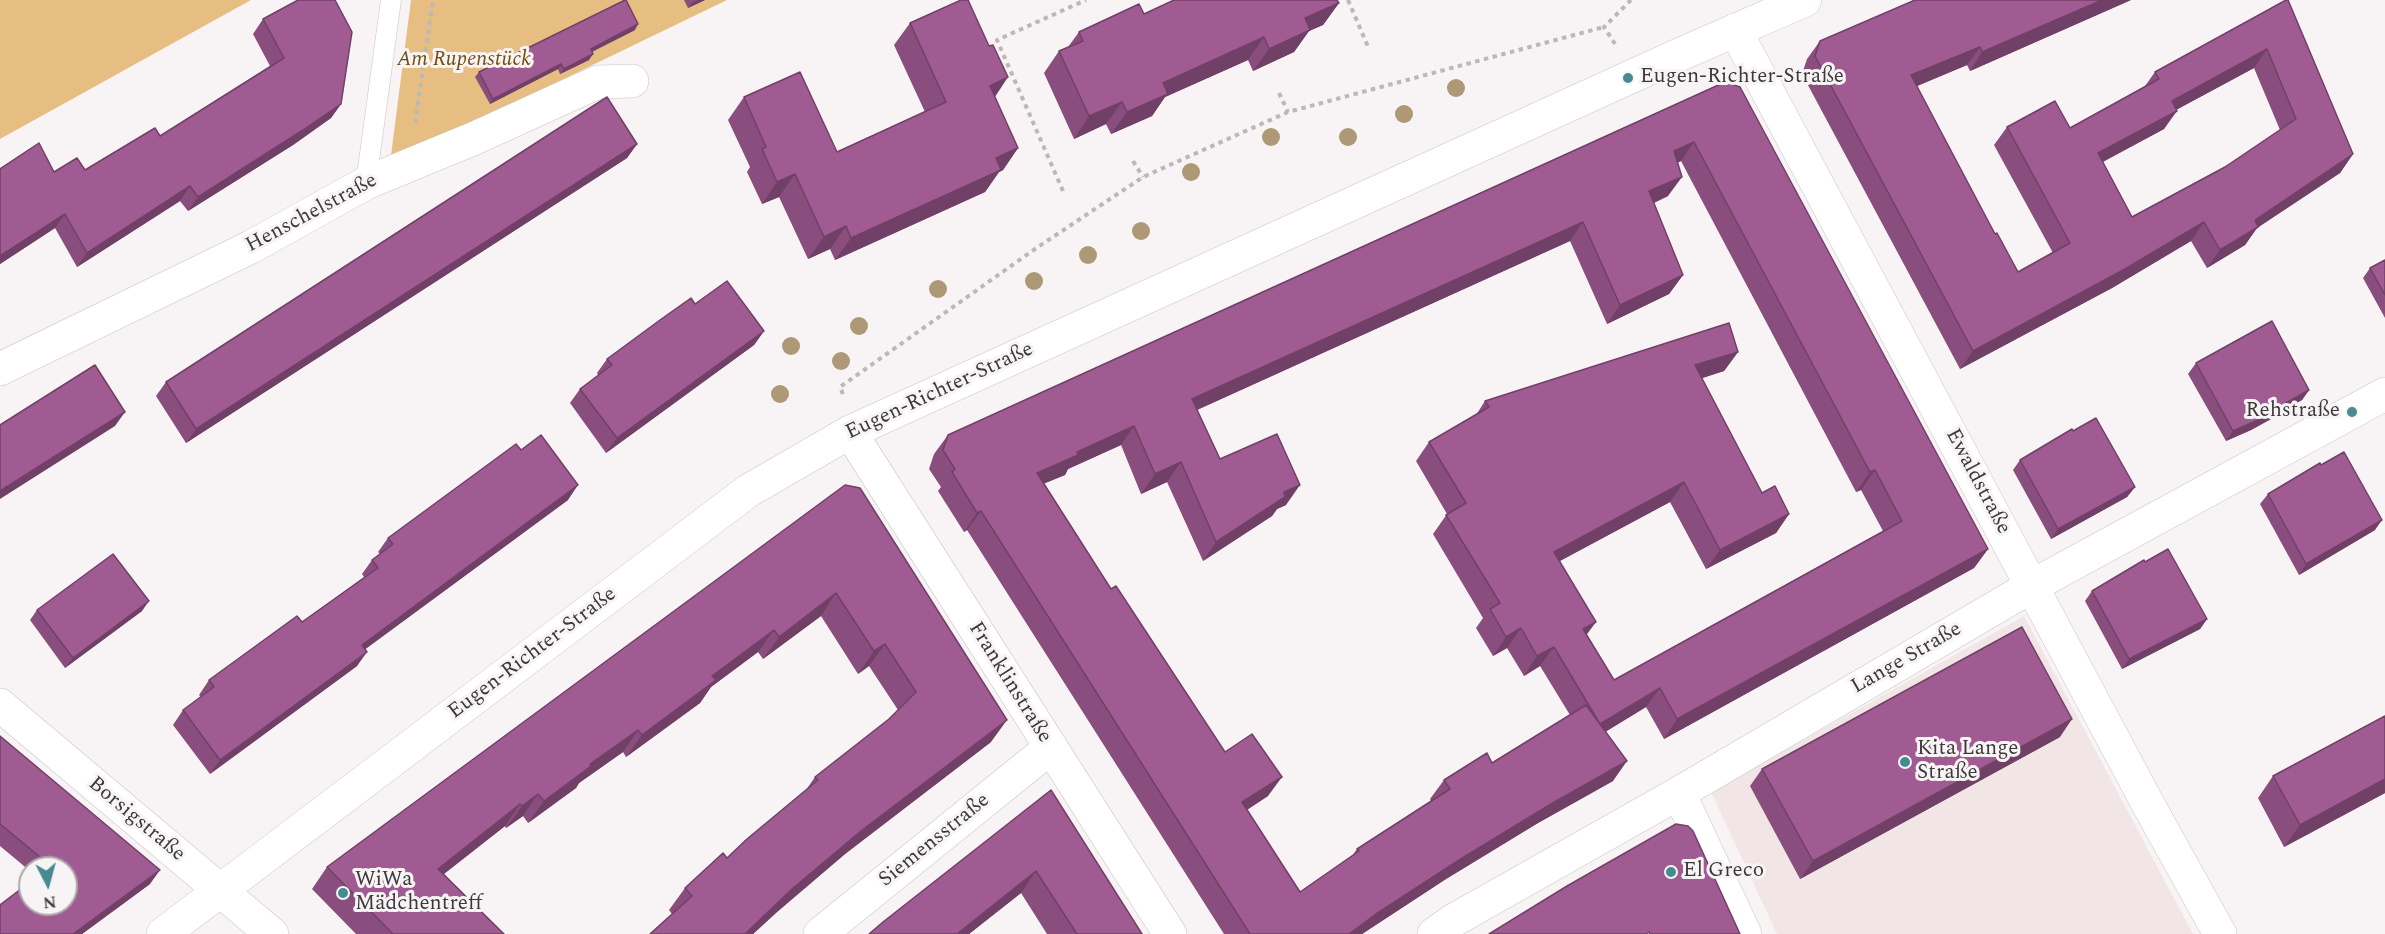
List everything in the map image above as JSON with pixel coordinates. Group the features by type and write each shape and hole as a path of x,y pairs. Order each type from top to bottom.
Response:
{"street":[{"name":"Eugen-Richter-Straße","path":"163,934 748,491 854,430 1805,0"},
{"name":"Ewaldstraße","path":"1735,30 2220,934"},
{"name":"Henschelstraße","path":"0,369 251,247 366,183 598,82 632,81"},
{"name":"Lange Straße","path":"1434,934 1454,920 1679,793 2032,586 2385,394"},
{"name":"Franklinstraße","path":"854,430 1050,748 1170,934"},
{"name":"Borsigstraße","path":"0,705 272,934"},
{"name":"Siemensstraße","path":"820,934 1050,748"},
{"path":"1679,793 1745,934"}],"lane":[{"path":"366,183 391,0"}],"path":[{"path":"409,165 433,0"},
{"path":"1062,191 997,40 1086,0"},
{"path":"1348,0 1369,50"},
{"path":"854,430 840,387 1035,249 1143,177 1288,112 1604,27 1631,0"},
{"path":"1604,27 1616,45"},
{"path":"1279,93 1288,112"},
{"path":"1133,161 1143,177"}],"shaded area":[{"path":"2024,616 2193,934 1777,934 1711,792"}],"green space":[{"path":"0,0 251,0 0,139"},
{"name":"Am Rupenstück","path":"411,0 727,0 390,163"}],"building":[{"path":"298,0 335,0 352,32 341,104 198,197 190,186 87,253 65,214 0,256 0,169 39,143 54,172 77,158 85,170 155,128 160,136 284,58 263,19"},
{"path":"626,0 638,24 591,49 593,54 564,69 561,64 493,99 479,72"},
{"path":"961,0 968,0 989,46 993,45 1008,77 990,86 1018,148 996,158 1001,170 851,238 846,226 824,237 795,174 777,182 762,149 766,147 744,97 800,72 837,152 946,102 910,23"},
{"path":"1174,0 1337,0 1339,3 1305,18 1310,30 1269,49 1264,37 1163,83 1168,94 1127,112 1122,102 1089,116 1059,51 1083,41 1079,32 1139,4 1144,14"},
{"path":"1915,0 2102,0 1982,52 1980,47 1911,75 1995,234 1997,233 2018,272 2070,243 2007,127 2055,101 2070,128 2159,79 2155,72 2286,0 2288,0 2353,154 2255,220 2258,227 2220,250 2204,222 2125,269 1973,351 1815,56 1820,41","holes":["2267,49 2296,119 2225,167 2132,217 2098,153 2177,111 2172,101"]},
{"path":"1725,82 1740,87 1988,549 1677,719 1660,688 1600,724 1554,647 1537,656 1521,628 1506,637 1490,609 1500,603 1446,515 1466,503 1429,442 1489,407 1485,401 1729,323 1738,352 1695,365 1762,493 1775,486 1789,514 1720,550 1684,482 1554,552 1596,622 1583,629 1614,680 1902,521 1875,470 1870,472 1694,142 1674,151 1682,177 1649,191 1683,275 1620,305 1583,222 1192,399 1220,459 1277,434 1300,485 1284,492 1285,497 1216,542 1181,462 1155,474 1134,426 1077,452 1078,455 1037,473 1111,589 1116,586 1225,752 1252,734 1282,777 1242,802 1300,892 1359,851 1357,849 1450,789 1444,780 1487,753 1492,763 1586,705 1627,761 1459,860 1349,934 1250,934 981,511 977,513 952,472 955,469 943,450 948,435"},
{"path":"607,97 637,144 196,429 166,382"},
{"path":"2385,260 2385,295 2370,268"},
{"path":"727,281 764,331 617,438 580,389 612,365 607,359 660,320 691,298 695,304"},
{"path":"2272,321 2309,390 2258,420 2233,431 2196,363"},
{"path":"95,365 125,412 0,491 0,425"},
{"path":"2096,418 2135,487 2058,529 2020,460 2072,429 2073,431"},
{"path":"541,435 578,485 362,645 367,652 220,760 183,710 214,687 209,680 297,616 302,622 378,568 372,560 393,544 388,538 516,444 521,450"},
{"path":"2344,452 2382,520 2306,564 2268,494 2320,463 2321,465"},
{"path":"845,485 860,488 1007,720 861,831 792,889 745,934 650,934 692,896 685,888 723,853 727,858 818,780 815,777 889,719 916,692 885,644 874,651 836,593 779,637 774,630 712,676 716,680 642,735 638,730 544,801 538,794 522,806 520,804 438,869 504,934 393,934 327,867"},
{"path":"2168,549 2207,619 2129,659 2092,591 2144,560 2145,562"},
{"path":"113,554 149,601 73,658 37,610"},
{"name":"Kita Lange Straße","path":"2022,627 2072,719 1813,861 1762,769"},
{"path":"2385,716 2385,779 2300,825 2273,776"},
{"path":"0,736 160,870 73,934 0,934 0,905 18,891 18,916 78,916 78,856 39,856 0,824"},
{"path":"1051,790 1142,934 1077,934 1036,871 957,934 869,934 883,922"},
{"path":"1676,824 1688,826 1693,831 1740,934 1650,934 1649,932 1646,934 1489,934 1567,886"}],"place":[{"name":"Eugen-Richter-Straße","path":"1628,78"},
{"name":"Rehstraße","path":"2352,412"},
{"name":"Kita Lange Straße","path":"1905,762"},
{"name":"El Greco","path":"1671,872"},
{"name":"WiWa Mädchentreff","path":"343,893"}]}
